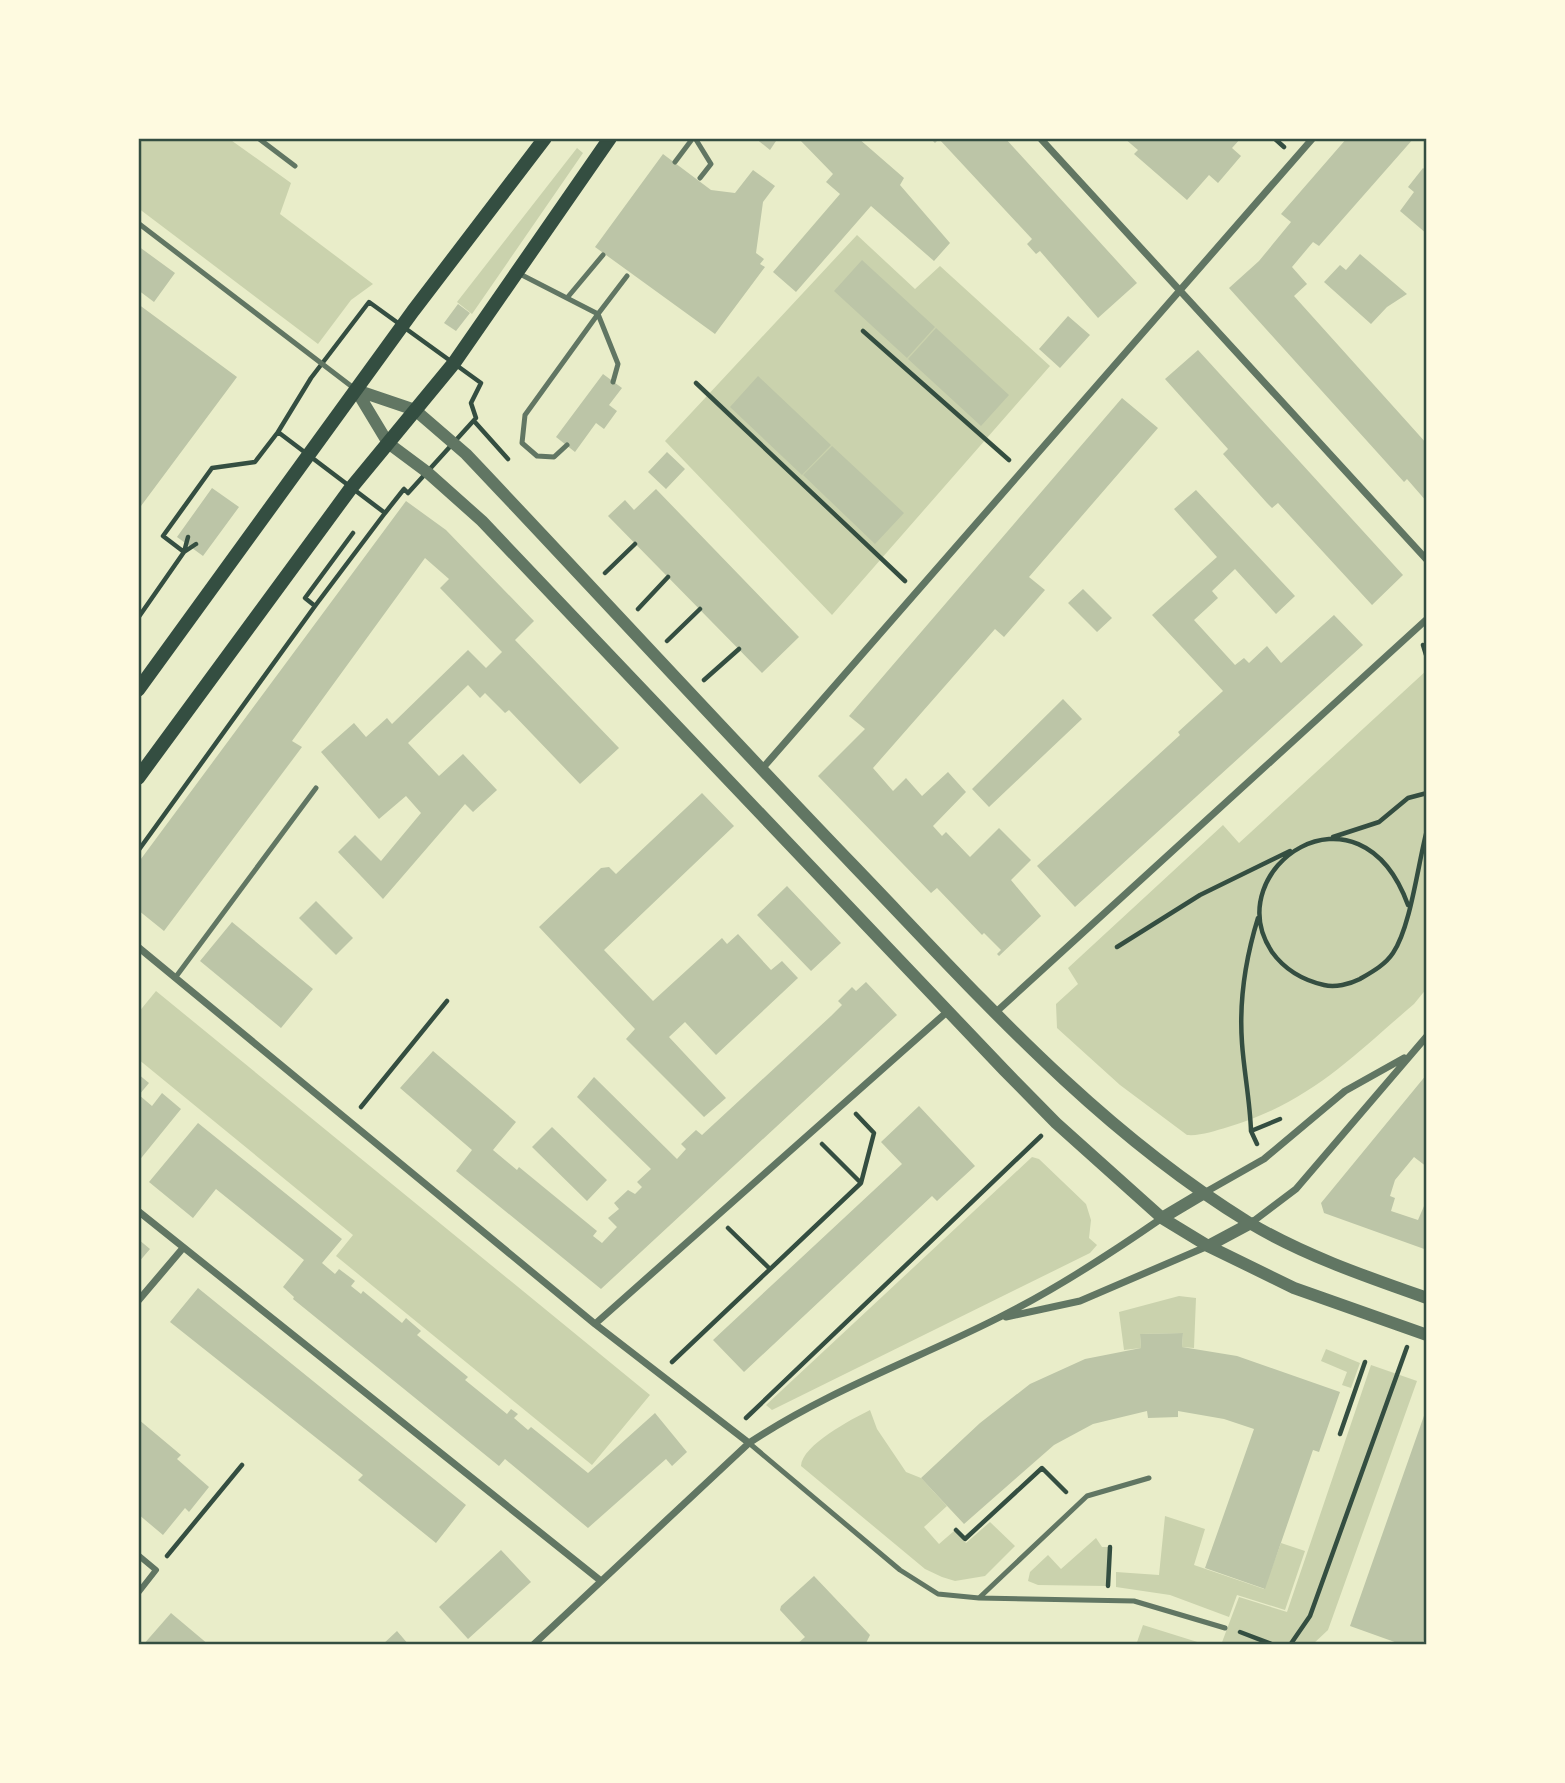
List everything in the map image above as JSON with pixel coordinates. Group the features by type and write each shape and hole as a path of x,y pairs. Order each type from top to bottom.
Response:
{"main road":[{"path":"138,690 356,390 545,138"},
{"path":"138,778 340,503 454,363 610,138"}],"street":[{"path":"1040,138 1427,560"},
{"path":"761,770 1020,470 1313,138"},
{"path":"356,390 415,410 467,454 761,770 995,1013 1102,1118 1157,1161 1251,1223 1309,1252 1427,1298"},
{"path":"356,390 388,443 427,472 482,521 1056,1123 1162,1218 1208,1246 1294,1288 1427,1335"},
{"path":"995,1013 1427,619"},
{"path":"138,947 595,1324 749,1443"},
{"path":"595,1324 948,1010"},
{"path":"998,1318 1080,1301 1208,1246 1251,1223 1296,1189 1427,1036"},
{"path":"533,1645 749,1443 777,1424 878,1372 998,1318 1096,1262 1162,1218 1264,1159 1345,1091 1410,1055"},
{"path":"138,1211 601,1581"},
{"path":"138,1300 183,1248"},
{"path":"138,1555 156,1570 138,1593"}],"lane":[{"path":"258,138 295,166"},
{"path":"675,162 694,138 711,164 700,178"},
{"path":"138,223 356,390"},
{"path":"567,298 603,255"},
{"path":"518,273 598,314 618,364 613,382"},
{"path":"567,445 554,457 537,456 522,443 525,415 627,276"},
{"path":"175,978 316,788"},
{"path":"749,1443 900,1570 939,1594 979,1598 1134,1601 1225,1628"},
{"path":"979,1598 1087,1496 1149,1478"}],"path":[{"path":"863,331 1020,470"},
{"path":"696,383 915,592"},
{"path":"474,421 508,459"},
{"path":"184,552 163,536 212,468 255,462 278,432"},
{"path":"138,851 385,513"},
{"path":"315,606 305,598 353,533"},
{"path":"140,615 184,552 188,537"},
{"path":"184,552 196,544"},
{"path":"592,586 635,544"},
{"path":"625,622 668,577"},
{"path":"654,654 700,610"},
{"path":"690,692 739,649"},
{"path":"1117,947 1200,895 1293,849 1379,822 1408,798 1427,793"},
{"path":"1259,914 1261,931 1272,952 1287,969 1307,982 1330,987 1355,982 1393,954 1404,930 1427,830"},
{"path":"1325,839 1364,845 1377,853 1399,880 1408,905"},
{"path":"1264,1159 1251,1131 1242,1041 1243,995 1250,942 1263,890 1273,872 1293,849"},
{"path":"349,1122 446,1001"},
{"path":"659,1374 861,1183 874,1133 845,1102"},
{"path":"733,1430 1056,1123"},
{"path":"810,1132 861,1183"},
{"path":"717,1216 770,1269"},
{"path":"1290,1645 1310,1616 1413,1330"},
{"path":"1340,1434 1365,1362"},
{"path":"156,1570 242,1465"},
{"path":"956,1530 965,1539 1042,1468 1078,1505"},
{"path":"1106,1600 1110,1547"},
{"path":"1225,1628 1274,1645"}],"green space":[{"path":"138,138 228,138 291,183 280,214 373,284 351,300 318,344 138,208"},
{"path":"577,148 583,153 472,314 457,302"},
{"path":"857,235 915,289 940,266 1050,366 832,615 665,441"},
{"path":"1427,670 1427,988 1414,1004 1370,1042 1306,1092 1257,1117 1208,1133 1187,1135 1120,1085 1057,1028 1056,1004 1078,984 1068,968 1223,825 1239,843"},
{"path":"156,991 650,1395 592,1465 336,1256 353,1235 138,1059 138,1013"},
{"path":"1032,1157 1039,1159 1086,1204 1091,1220 1089,1238 1097,1245 1090,1253 772,1410 766,1405"},
{"path":"1179,1296 1196,1298 1194,1348 1182,1347 1183,1333 1140,1334 1141,1348 1124,1350 1119,1312"},
{"path":"1326,1349 1360,1363 1351,1388 1342,1385 1347,1372 1321,1361"},
{"path":"1371,1365 1417,1381 1328,1630 1312,1645 1221,1645 1239,1597 1287,1612"},
{"path":"870,1410 877,1429 906,1472 921,1478 947,1506 924,1527 939,1544 954,1531 966,1543 990,1522 1015,1546 985,1576 955,1581 925,1569 801,1466 804,1458 819,1441"},
{"path":"1165,1516 1205,1529 1194,1565 1264,1589 1281,1543 1305,1551 1285,1610 1237,1595 1229,1617 1170,1595 1116,1587 1116,1572 1159,1575"},
{"path":"1096,1538 1102,1547 1109,1547 1106,1586 1038,1585 1028,1581 1030,1572 1048,1555 1061,1569"},
{"path":"1143,1625 1207,1645 1136,1645"}],"building":[{"path":"755,138 778,138 770,150"},
{"path":"798,138 858,138 904,178 900,185 950,243 934,261 871,206 796,292 773,272 840,194 826,182 833,174"},
{"path":"930,138 1005,138 1137,283 1098,318 1040,251 1036,254 1027,244 1032,239 939,139 935,143"},
{"path":"1124,138 1241,138 1232,148 1241,156 1218,183 1209,175 1187,200 1134,154 1138,150"},
{"path":"1347,138 1414,138 1319,246 1313,242 1292,267 1307,284 1294,296 1427,444 1427,462 1424,465 1427,468 1427,502 1407,479 1404,482 1229,288 1259,261 1291,222 1281,214"},
{"path":"663,154 711,190 735,193 753,170 775,186 763,202 756,253 764,259 760,264 765,267 715,334 595,247"},
{"path":"1423,168 1427,171 1427,234 1400,211 1414,192 1408,187"},
{"path":"138,246 175,273 154,302 138,290"},
{"path":"1360,254 1407,294 1387,307 1371,324 1324,282 1340,265 1346,270"},
{"path":"862,260 935,327 907,358 834,291"},
{"path":"138,304 237,377 138,510"},
{"path":"458,304 470,313 456,331 444,323"},
{"path":"1068,316 1090,335 1060,368 1039,349"},
{"path":"936,328 1009,395 981,426 908,359"},
{"path":"1198,350 1403,575 1372,605 1278,503 1272,508 1267,503 1223,454 1228,449 1165,379"},
{"path":"603,374 622,388 609,405 617,411 604,429 596,423 575,452 556,437"},
{"path":"758,376 831,445 802,475 730,407"},
{"path":"1122,398 1158,428 1029,577 1045,590 1004,637 995,629 873,768 893,791 906,778 922,796 948,772 966,792 933,826 942,836 946,832 970,857 999,828 1031,860 1011,880 1041,916 999,956 997,954 1001,950 984,933 982,935 937,888 931,893 818,776 865,729 849,716"},
{"path":"832,446 904,513 875,544 803,475"},
{"path":"667,452 685,469 666,489 648,472"},
{"path":"212,488 239,507 203,556 177,537"},
{"path":"656,489 799,637 762,673 608,516 625,500 634,510"},
{"path":"1196,490 1295,596 1276,614 1235,569 1212,591 1218,598 1194,620 1235,665 1244,658 1249,663 1267,646 1281,663 1334,615 1363,645 1075,907 1037,866 1180,735 1178,732 1223,691 1152,615 1217,557 1174,509"},
{"path":"406,501 446,530 534,621 515,640 619,748 580,784 509,710 505,713 485,693 480,698 468,685 408,743 439,776 463,754 497,790 473,812 465,804 383,899 338,852 355,835 381,861 421,813 406,796 379,819 321,752 354,723 366,737 387,718 392,724 468,650 486,668 502,652 440,588 449,579 425,558 292,741 302,747 164,931 138,910 138,863"},
{"path":"1083,589 1112,618 1097,632 1068,603"},
{"path":"1063,699 1082,719 989,807 972,789"},
{"path":"702,793 734,826 604,950 653,1001 722,938 727,944 738,934 771,970 782,961 798,978 716,1055 685,1022 669,1037 726,1098 704,1117 626,1039 635,1029 539,927 601,868 609,867 616,874"},
{"path":"787,886 841,943 811,971 757,915"},
{"path":"316,901 353,938 336,955 299,918"},
{"path":"232,922 313,989 281,1028 200,961"},
{"path":"866,982 897,1015 601,1289 456,1171 472,1150 400,1088 433,1051 516,1122 493,1150 517,1170 519,1167 597,1231 593,1236 602,1243 617,1227 608,1218 619,1209 614,1203 628,1190 635,1194 642,1187 637,1182 651,1169 577,1097 594,1077 677,1159 686,1149 681,1144 696,1130 702,1135 831,1016 842,1005 838,1001 852,987 856,991"},
{"path":"138,1074 149,1083 139,1095 152,1106 162,1093 181,1109 138,1162"},
{"path":"1427,1074 1427,1167 1414,1157 1395,1180 1390,1196 1395,1198 1391,1211 1418,1220 1427,1199 1427,1250 1324,1213 1321,1203"},
{"path":"919,1106 975,1166 937,1201 932,1196 744,1372 713,1340 902,1164 881,1142"},
{"path":"198,1123 342,1239 322,1263 335,1274 339,1269 355,1281 351,1286 361,1294 363,1291 402,1323 406,1318 421,1331 417,1335 468,1377 465,1380 507,1414 511,1409 518,1414 514,1418 528,1430 531,1427 588,1473 655,1413 687,1452 672,1466 666,1459 588,1528 505,1459 499,1466 293,1299 283,1287 304,1260 216,1189 193,1218 149,1182"},
{"path":"552,1127 607,1180 587,1201 532,1147"},
{"path":"138,1239 150,1249 138,1263"},
{"path":"198,1288 466,1505 436,1543 358,1480 363,1475 170,1322"},
{"path":"1183,1333 1182,1347 1237,1356 1340,1392 1319,1452 1313,1450 1265,1589 1205,1568 1254,1429 1224,1419 1178,1411 1178,1417 1148,1418 1147,1411 1093,1424 1054,1445 964,1524 921,1478 980,1423 1030,1384 1085,1359 1141,1348 1140,1334"},
{"path":"1426,1410 1427,1632 1422,1645 1403,1645 1350,1626"},
{"path":"138,1419 181,1455 177,1459 209,1487 189,1512 185,1508 163,1535 138,1514"},
{"path":"501,1550 531,1582 468,1639 439,1607"},
{"path":"814,1576 870,1635 865,1645 796,1645 805,1637 780,1610 781,1606"},
{"path":"171,1613 209,1645 143,1645"},
{"path":"397,1631 409,1645 382,1645"}]}
